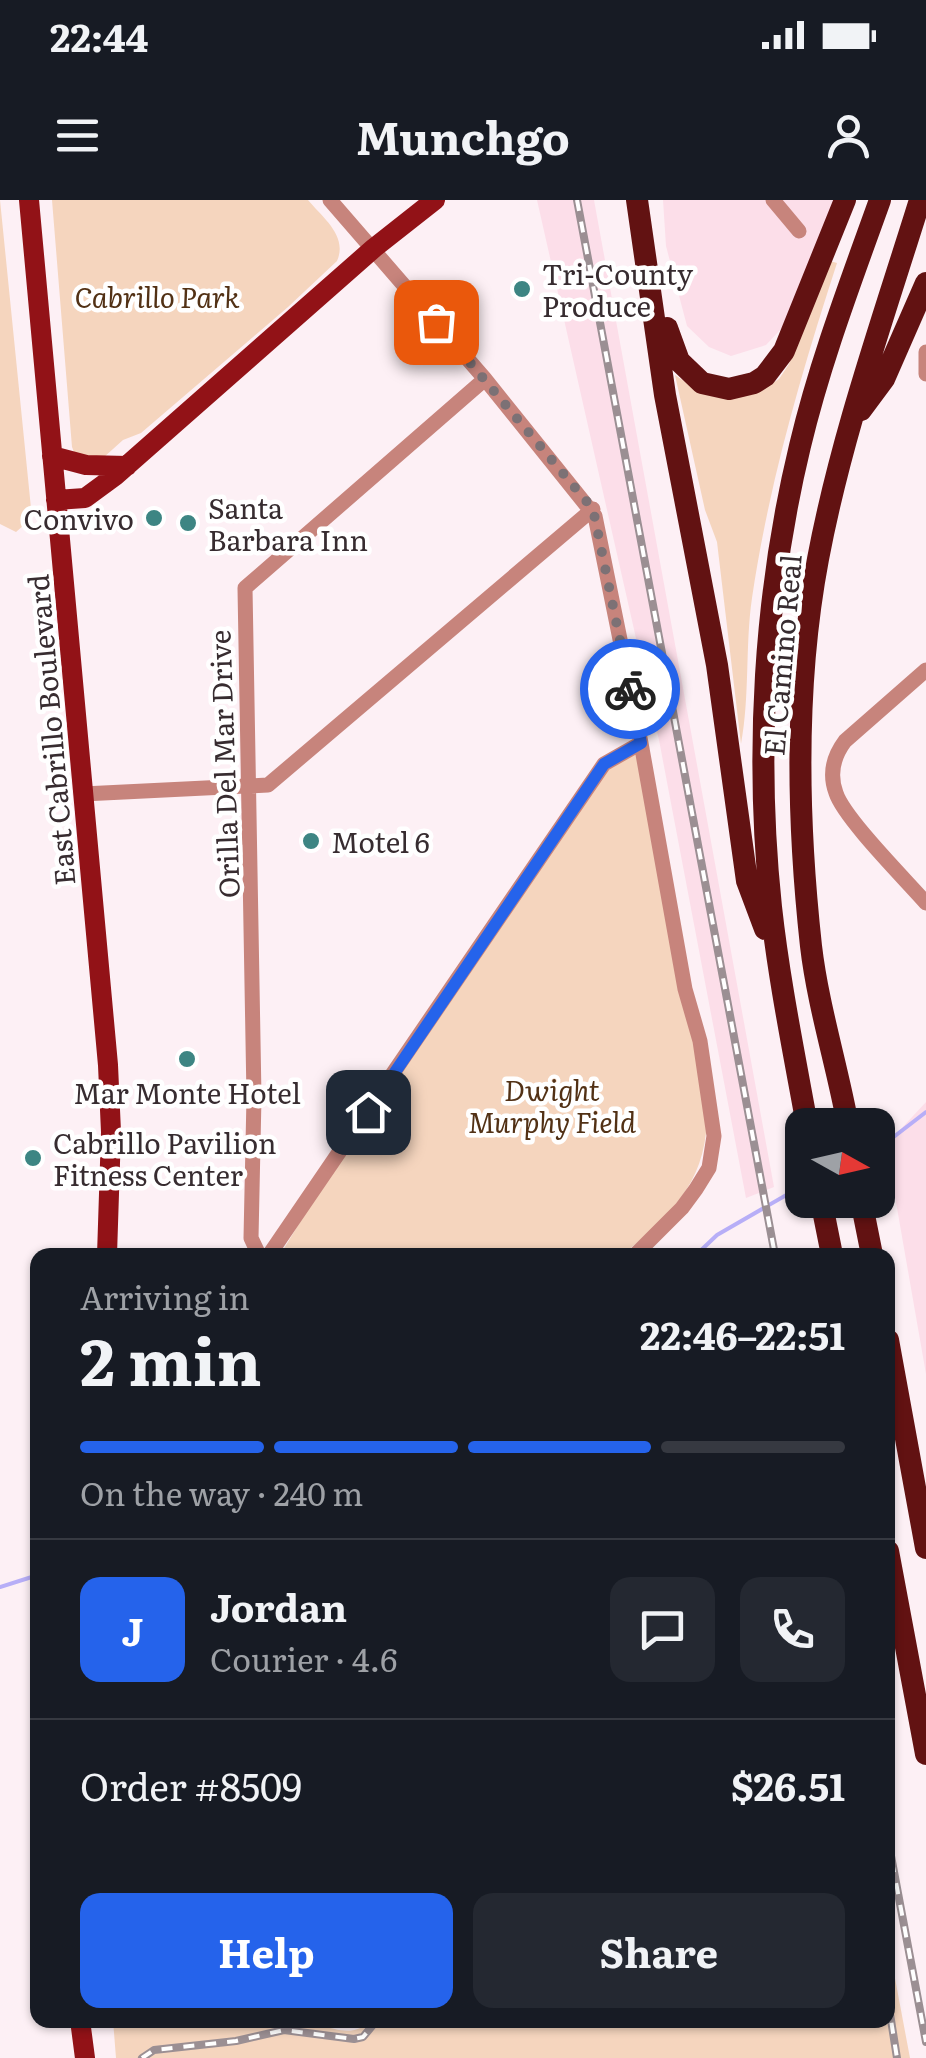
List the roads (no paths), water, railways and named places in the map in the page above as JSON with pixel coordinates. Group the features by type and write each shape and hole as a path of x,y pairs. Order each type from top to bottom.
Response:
{"highway":[{"path":"638,200 665,395 716,665 747,881 778,965"},
{"path":"650,277 675,354 689,374 716,388 754,383 776,364 784,351 845,200"},
{"name":"El Camino Real","path":"805,1108 778,965 766,840 763,764 770,644 782,541 799,447 880,200"},
{"name":"El Camino Real","path":"845,1108 812,950 800,785 801,709 816,568 850,425 920,200"},
{"path":"850,425 884,379 926,284"},
{"path":"824,1218 830,1248"},
{"path":"865,1218 871,1248"},
{"path":"895,1378 926,1548"},
{"path":"895,1588 926,1754"}],"main road":[{"name":"East Cabrillo Boulevard","path":"29,200 108,1065 111,1165 107,1248"},
{"path":"56,500 85,498 127,466 374,248 435,200"},
{"path":"52,456 86,465 127,466"},
{"path":"81,2028 85,2058"}],"street":[{"path":"330,200 593,509 641,743 685,989 700,1041 714,1136 709,1168 696,1189 641,1248"},
{"path":"772,200 799,231"},
{"path":"926,352 926,374"},
{"name":"Orilla Del Mar Drive","path":"255,1248 251,1238 254,1078 245,588 485,379"},
{"path":"83,794 250,788 275,781 593,509"},
{"path":"926,670 850,735 840,748 832,780 845,810 926,903"},
{"path":"274,1248 604,764 641,743"}],"waterway":[{"path":"895,1136 926,1112"},
{"path":"703,1248 717,1235 785,1196"},
{"path":"0,1587 30,1578"}],"railway":[{"path":"577,200 774,1248"},
{"path":"895,1877 926,2042"},
{"path":"142,2058 154,2050 236,2041 284,2030 354,2039 363,2037 370,2028"},
{"path":"892,2028 897,2058"}],"place":[{"name":"Tri-County Produce","path":"522,289"},
{"name":"Convivo","path":"154,518"},
{"name":"Santa Barbara Inn","path":"188,523"},
{"name":"Motel 6","path":"311,841"},
{"name":"Mar Monte Hotel","path":"187,1059"},
{"name":"Cabrillo Pavilion Fitness Center","path":"33,1158"}],"park label":[{"name":"Cabrillo Park","path":"157,296"},
{"name":"Dwight Murphy Field","path":"552,1105"}]}
